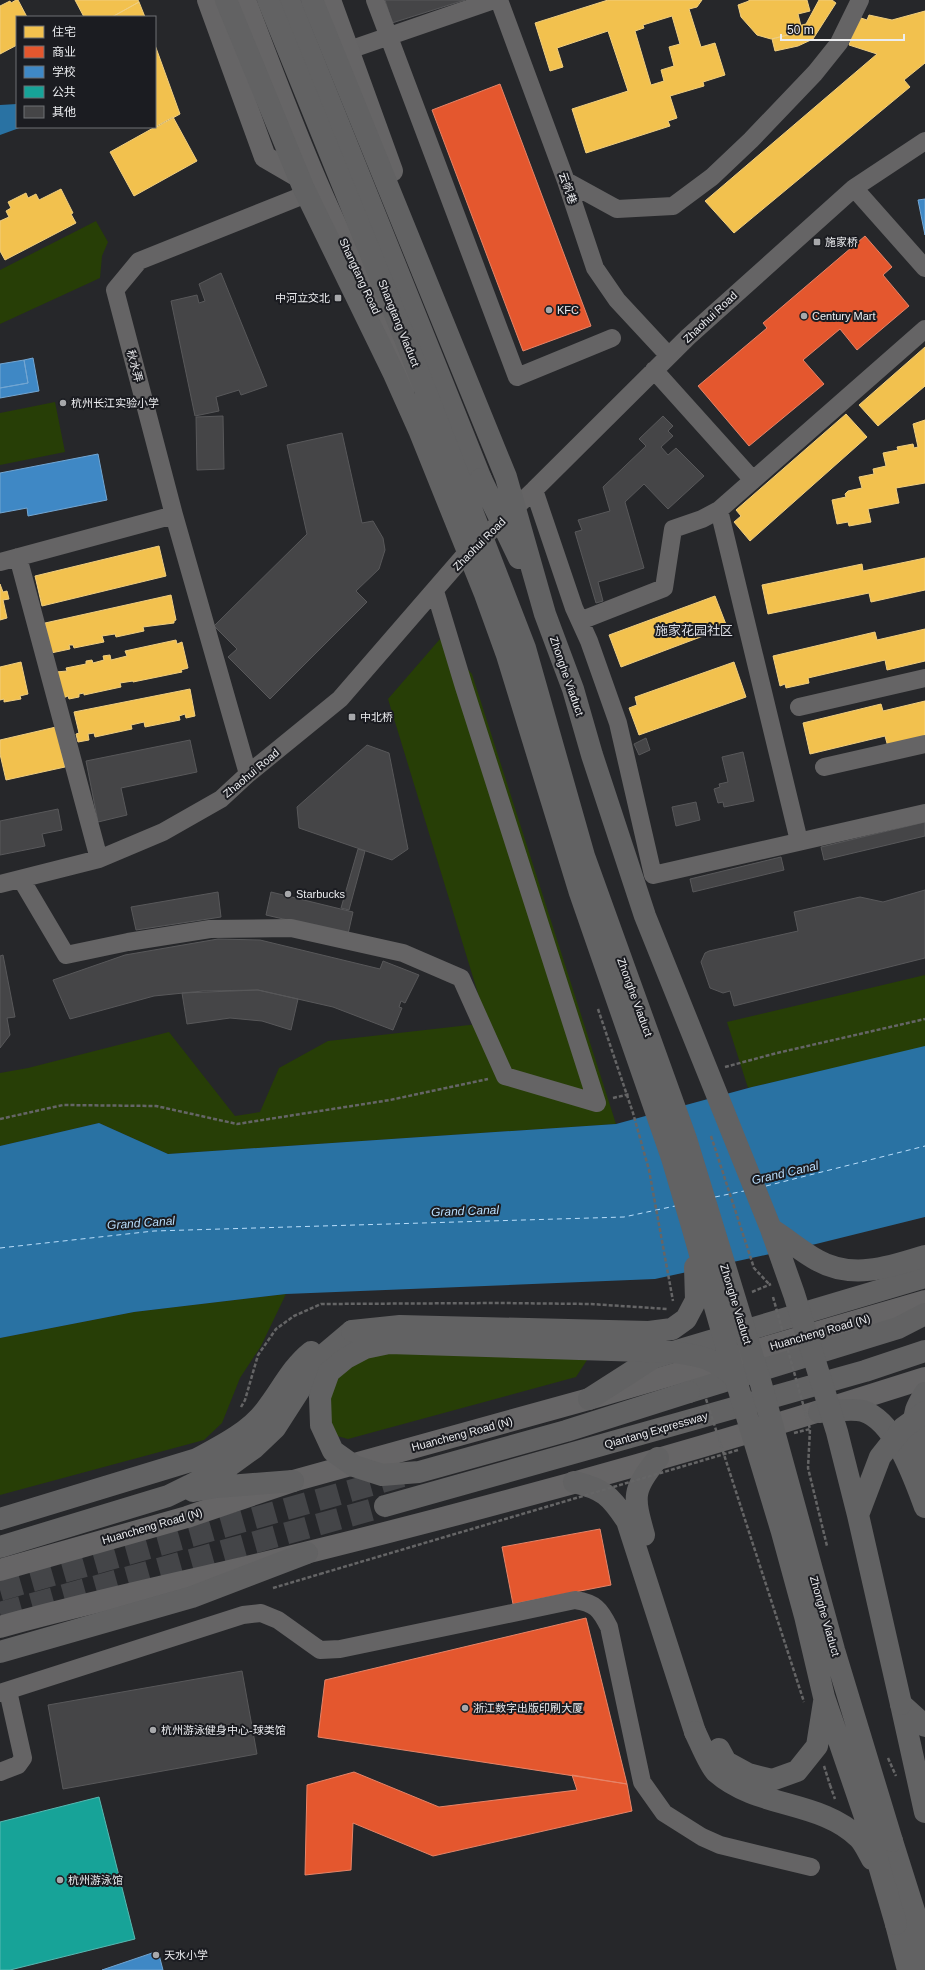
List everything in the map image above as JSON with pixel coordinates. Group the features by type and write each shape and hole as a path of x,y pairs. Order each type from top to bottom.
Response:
{"highway":[{"path":"226,0 303,188 394,374 419,430 485,594 507,655 580,893 672,1158 734,1377 782,1532 805,1616 824,1697 864,1814 908,1970"},
{"name":"Shangtang Viaduct","path":"268,0 414,361 526,648"},
{"name":"Shangtang Viaduct","path":"289,0 481,479 545,614"},
{"path":"312,0 506,476 545,614"},
{"name":"Zhonghe Viaduct","path":"545,614 573,689 592,755 645,916 771,1229 794,1294 837,1432 858,1515 925,1812"},
{"path":"526,648 526,715"},
{"name":"Zhonghe Viaduct","path":"526,648 584,856 686,1139 761,1384 834,1650 916,1917 925,1967"},
{"path":"0,1519 197,1459 221,1446 242,1432 265,1412 299,1362 320,1345 352,1331 400,1326 649,1332 672,1329 686,1319 696,1300 692,1226"},
{"path":"771,1229 816,1260 835,1269 851,1272 873,1269 925,1256"},
{"path":"590,1399 653,1358 925,1276"},
{"path":"734,1377 720,1365 706,1357 675,1352 389,1343 366,1348 346,1358 329,1372 320,1397 321,1425 333,1451 354,1466 382,1475 419,1472 697,1394 898,1328 925,1314"},
{"path":"168,1496 229,1466 254,1448 275,1428 320,1358 352,1331"},
{"name":"Qiantang Expressway","path":"386,1506 865,1371 925,1352"},
{"path":"925,1393 916,1409 914,1420 919,1474 925,1507"},
{"path":"815,1420 862,1410 876,1418 886,1428 919,1474"},
{"path":"858,1515 880,1457 903,1428 925,1412"},
{"path":"658,1458 646,1472 637,1489 636,1501 638,1514 701,1730 726,1762 748,1774 772,1780 798,1770 817,1746 824,1697"},
{"path":"0,1547 168,1496 216,1486 293,1481"},
{"path":"574,1482 595,1487 606,1494 618,1507 627,1521 715,1771 739,1788 768,1800 831,1818 859,1838 882,1875"},
{"path":"0,1652 192,1597 307,1552"},
{"path":"901,1704 925,1726"},
{"path":"916,1917 925,1948"}],"main road":[{"path":"208,0 265,157 319,188"},
{"name":"Shangtang Road","path":"246,0 319,188 363,286 395,350 441,465 464,556"},
{"path":"330,0 410,221 448,353 509,514"},
{"name":"Huancheng Road (N)","path":"0,1570 188,1517 293,1481 590,1399 925,1301"},
{"path":"0,1628 73,1607 307,1552 574,1482 658,1458 815,1420 925,1378"}],"street":[{"path":"375,0 517,377 612,338"},
{"path":"349,50 494,0"},
{"name":"云帆巷","path":"499,0 566,181 595,268 617,300 668,356"},
{"path":"566,181 617,209 673,206 712,177 751,140 815,73 839,43 860,0"},
{"name":"Zhaohui Road","path":"0,884 98,859 163,832 221,798 340,699 464,556 534,490 668,356 765,266 854,188 925,141"},
{"name":"秋水弄","path":"174,515 115,290 138,261 319,188"},
{"path":"854,188 925,268"},
{"path":"580,621 664,588 673,529 702,519 719,510 752,479 925,329"},
{"path":"654,370 752,479"},
{"path":"534,490 618,723 653,875 925,813"},
{"path":"719,510 800,842"},
{"path":"0,562 174,515 248,774"},
{"path":"18,557 98,859"},
{"path":"435,591 464,687 597,1102"},
{"path":"799,706 925,678"},
{"path":"824,767 925,744"},
{"path":"22,879 66,955 128,942 210,929 291,928 403,953 461,978 505,1076 597,1102"},
{"path":"0,1772 18,1766 23,1758 4,1692 243,1615 261,1613 278,1620 320,1650 340,1650 575,1600 589,1602 602,1615 609,1627 642,1782 664,1812 702,1837 720,1845 811,1867"}],"path":[{"path":"598,1007 633,1113 649,1170 674,1309"},
{"path":"725,1067 777,1053 925,1019"},
{"path":"0,1120 63,1105 156,1106 237,1124 390,1100 505,1076"},
{"path":"597,1102 635,1092"},
{"path":"754,1268 770,1285 815,1420 808,1468 828,1551"},
{"path":"238,1412 245,1400 258,1355 276,1329 294,1316 321,1304 500,1303"},
{"path":"697,1394 725,1454 806,1710"},
{"path":"789,1435 815,1420"},
{"path":"320,1574 739,1450"},
{"path":"823,1762 830,1785"}],"green space":[{"path":"96,221 108,242 102,256 100,278 0,324 0,270"},
{"path":"55,402 65,452 0,465 0,413"},
{"path":"440,639 472,674 616,1124 168,1154 99,1123 0,1146 0,1073 28,1068 169,1032 235,1116 260,1112 279,1068 328,1041 487,1023 388,699"},
{"path":"925,975 925,1047 748,1088 727,1022"},
{"path":"286,1294 261,1346 240,1378 222,1423 204,1440 0,1495 0,1338 134,1312"},
{"path":"408,1347 589,1357 576,1377 348,1439 330,1434 320,1382 366,1356"}],"water":[{"path":"16,104 16,128 19,128 0,135 0,105"},
{"name":"Grand Canal","path":"925,1046 925,1217 816,1244 655,1279 286,1294 134,1312 0,1338 0,1146 99,1123 168,1154 616,1124 752,1087"}],"building: 住宅":[{"path":"18,0 26,16 16,16 16,46 0,54 0,6 10,1 11,3"},
{"path":"75,0 138,0 139,2 114,16 83,16"},
{"path":"608,0 702,0 697,7 689,9 701,47 715,43 725,75 703,82 704,86 670,96 677,118 668,121 670,126 586,153 572,109 628,91 608,31 557,48 563,67 550,71 535,23","holes":["672,16 680,44 669,47 674,66 661,70 664,81 651,85 635,31 644,28 643,25"]},
{"path":"749,0 807,0 810,11 798,14 801,26 794,27 796,33 771,39 757,35 741,17 738,5"},
{"path":"819,0 832,0 836,3 813,39 798,46 775,51 772,39 796,33 794,27 806,24"},
{"path":"139,2 145,16 114,16"},
{"path":"925,11 925,63 904,80 910,87 734,233 705,201 877,54 849,45 858,17 867,20 869,15 892,20"},
{"path":"156,48 180,114 156,127"},
{"path":"173,117 197,161 134,196 110,152 153,128 156,128 156,126"},
{"path":"61,189 73,213 71,214 76,223 5,260 0,251 0,221 9,217 6,211 11,208 8,202 26,193 28,198 36,194 39,200"},
{"path":"925,347 925,386 878,426 859,405"},
{"path":"846,414 867,437 750,541 734,522 741,516 736,510"},
{"path":"925,420 925,483 896,488 899,503 868,509 871,522 849,526 848,522 837,524 832,500 846,497 845,494 848,491 862,488 859,477 874,474 873,469 886,466 883,453 898,450 897,447 913,444 914,448 918,447 913,424"},
{"path":"159,546 166,576 42,606 35,576"},
{"path":"925,558 925,590 871,602 869,593 768,614 762,585 862,564 863,571"},
{"path":"0,584 3,592 7,591 9,599 3,600 7,618 0,620"},
{"path":"171,595 176,620 174,623 143,627 144,631 116,637 115,634 102,636 104,642 74,648 73,645 69,645 70,649 51,653 45,623"},
{"path":"715,596 727,627 621,667 609,635"},
{"path":"925,629 925,661 887,670 885,660 808,678 809,683 786,688 785,684 780,686 773,656 875,632 877,640"},
{"path":"176,640 177,644 182,642 188,668 181,670 182,672 133,682 120,683 121,687 84,695 84,693 79,694 79,697 69,699 68,696 63,698 56,672 67,671 66,668 86,664 86,661 92,660 93,663 104,660 103,656 110,655 111,660 127,656 125,651"},
{"path":"21,662 28,694 20,696 21,699 4,702 4,699 0,700 0,667"},
{"path":"734,662 746,697 639,735 629,708 637,705 635,697"},
{"path":"190,689 195,716 186,718 185,714 179,716 180,720 145,727 144,722 131,725 132,729 95,737 94,733 88,734 89,740 78,742 76,734 79,733 74,712"},
{"path":"925,701 925,739 888,747 885,736 810,754 803,723 881,704 883,711"},
{"path":"56,727 65,767 6,780 0,754 0,740"}],"building: 商业":[{"path":"500,84 591,326 523,351 432,110"},
{"path":"865,236 892,267 883,275 909,306 857,350 840,329 803,360 824,384 749,446 698,386 767,328 763,323"},
{"path":"600,1529 611,1585 513,1604 502,1547"},
{"name":"浙江数字出版印刷大厦","path":"586,1618 627,1784 318,1737 325,1680"},
{"path":"354,1772 439,1807 577,1790 572,1775 627,1784 632,1811 433,1856 353,1823 351,1870 305,1875 307,1785"}],"building: 学校":[{"path":"925,199 925,235 918,200"},
{"path":"33,358 39,391 0,398 0,388 28,383 24,360"},
{"path":"24,360 28,383 0,388 0,364"},
{"path":"98,454 107,500 28,516 27,508 0,513 0,473"},
{"path":"158,1951 163,1970 102,1970"}],"building: 公共":[{"name":"杭州游泳馆","path":"99,1797 135,1939 10,1970 0,1970 0,1822"}],"building: 其他":[{"path":"385,0 465,0 392,23"},
{"path":"221,273 267,386 241,395 239,390 216,397 219,411 195,416 171,301 197,295 199,303 205,301 199,284"},
{"path":"223,416 224,469 197,470 196,417"},
{"path":"663,416 673,426 668,431 673,436 661,447 668,455 676,448 704,476 668,509 644,484 625,502 644,568 598,582 603,601 596,603 575,532 582,530 578,520 610,511 603,487 646,446 639,439"},
{"path":"342,433 362,523 373,521 383,538 385,550 379,569 356,591 367,602 270,699 228,657 237,649 214,626 307,534 287,445"},
{"path":"646,738 650,750 639,755 634,744"},
{"path":"190,740 197,772 121,788 127,815 98,822 86,761"},
{"path":"367,745 389,753 408,849 392,860 299,828 297,807"},
{"path":"743,752 754,801 724,807 723,802 718,803 714,789 720,787 719,784 728,782 722,757"},
{"path":"696,802 700,820 676,826 672,807"},
{"path":"58,809 62,830 42,834 45,846 0,855 0,821"},
{"path":"925,822 925,836 824,860 821,847"},
{"path":"358,849 365,851 349,910 341,908"},
{"path":"781,857 784,870 693,892 690,879"},
{"path":"925,890 925,958 734,1006 730,991 723,993 710,988 701,962 705,953 798,931 794,912 860,897 883,902"},
{"path":"218,892 221,917 136,930 131,907"},
{"path":"271,892 353,912 348,934 266,915"},
{"path":"218,939 260,940 380,969 383,961 419,975 405,1003 401,1001 399,1007 402,1008 393,1030 333,1007 258,990 203,991 154,996 70,1019 53,980 125,955"},
{"path":"3,955 15,1017 7,1018 10,1035 0,1048 0,956"},
{"path":"258,990 298,999 291,1030 262,1021 230,1018 187,1024 182,993"},
{"name":"杭州游泳健身中心-球类馆","path":"242,1671 257,1754 63,1789 48,1705"}],"ferry route":[{"path":"766,1186 925,1146"},
{"path":"715,1197 744,1191"},
{"path":"0,1248 154,1231 624,1217 675,1206"}],"tunnel":[{"path":"0,1590 403,1476"},
{"path":"0,1613 385,1506"}],"place":[{"name":"施家桥","path":"817,242"},
{"name":"中河立交北","path":"338,298"},
{"name":"KFC","path":"549,310"},
{"name":"Century Mart","path":"804,316"},
{"name":"杭州长江实验小学","path":"63,403"},
{"name":"中北桥","path":"352,717"},
{"name":"Starbucks","path":"288,894"},
{"name":"浙江数字出版印刷大厦","path":"465,1708"},
{"name":"杭州游泳健身中心-球类馆","path":"153,1730"},
{"name":"杭州游泳馆","path":"60,1880"},
{"name":"天水小学","path":"156,1955"}],"district":[{"name":"施家花园社区","path":"694,630"}]}
